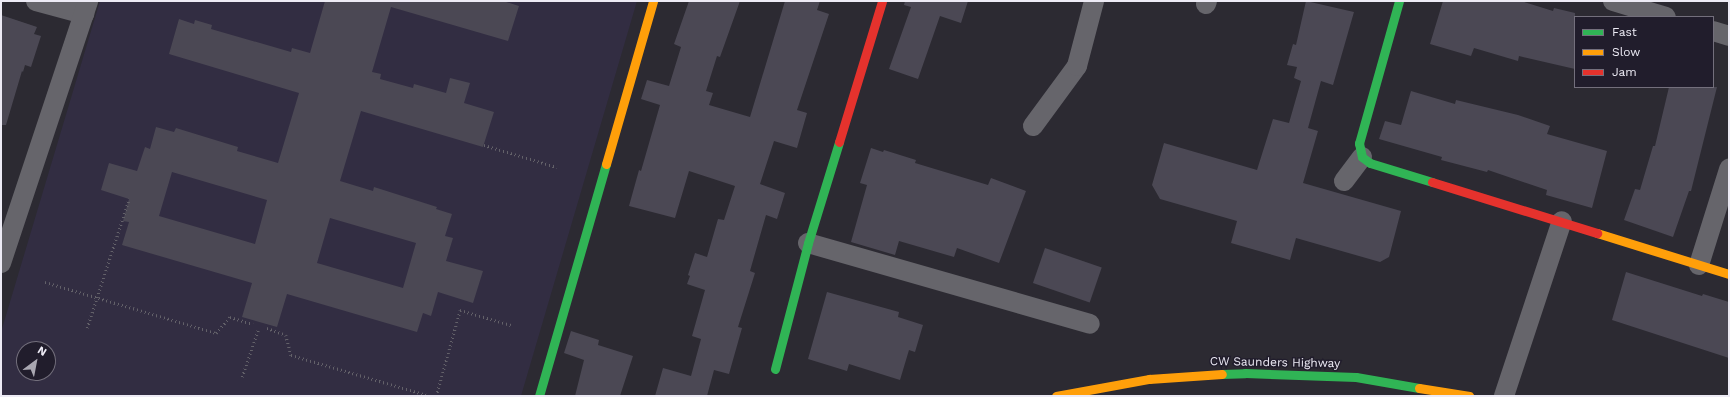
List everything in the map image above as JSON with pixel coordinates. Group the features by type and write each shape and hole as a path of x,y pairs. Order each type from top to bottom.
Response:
{"street":[{"path":"1,264 4,242 86,8 36,1"},
{"path":"539,396 653,1"},
{"path":"775,369 808,243 882,1"},
{"path":"1033,126 1077,66 1094,1"},
{"path":"1399,1 1360,136 1359,143 1362,157 1370,164 1562,221 1729,274"},
{"path":"1613,1 1663,16"},
{"path":"1714,31 1729,36"},
{"path":"1344,181 1362,157"},
{"path":"1699,265 1729,170"},
{"path":"1504,396 1562,221"},
{"path":"808,243 1090,324"},
{"name":"CW Saunders Highway","path":"1056,396 1149,379 1245,373 1356,377 1469,396"}],"path":[{"path":"484,145 558,167"},
{"path":"87,328 129,198"},
{"path":"45,282 216,333 230,317 253,324"},
{"path":"436,396 460,310 511,326"},
{"path":"266,328 286,335 291,355 430,396"},
{"path":"242,377 258,330"}],"shaded area":[{"path":"100,1 637,1 521,396 1,396 1,332"}],"building":[{"path":"325,1 503,1 519,6 508,41 391,7 372,72 381,74 380,79 413,88 414,84 446,93 450,78 470,83 464,103 494,112 483,147 361,111 340,181 373,191 374,187 437,207 436,209 452,214 445,236 453,238 446,261 483,271 473,303 438,292 431,316 423,313 417,332 287,294 277,327 242,317 252,283 122,245 129,222 123,221 129,199 101,190 109,163 137,171 145,147 150,149 156,127 174,132 176,128 238,147 237,151 278,163 299,93 169,54 179,19 194,24 195,20 212,25 211,29 291,52 292,48 310,53","holes":["172,172 267,200 255,244 159,216","330,218 416,243 403,288 317,263"]},
{"path":"689,1 740,1 720,57 717,56 706,91 713,93 709,105 750,117 785,1 820,1 817,10 829,14 797,110 807,113 797,148 774,141 760,184 785,193 777,219 766,215 750,271 755,273 738,327 742,328 729,374 714,370 707,396 655,396 663,368 691,376 701,339 692,336 705,290 687,284 690,276 688,275 695,253 707,257 718,219 724,220 735,186 689,171 675,218 629,206 639,170 641,171 660,105 641,99 647,80 669,86 681,47 674,44"},
{"path":"905,1 968,1 961,23 940,16 918,79 889,69 911,7 904,5"},
{"path":"1306,1 1354,12 1333,85 1321,81 1308,128 1318,131 1303,183 1401,211 1389,257 1380,262 1296,238 1290,260 1231,243 1237,221 1160,199 1152,185 1164,143 1257,170 1273,119 1289,123 1301,81 1294,78 1297,67 1287,65 1293,44 1296,45"},
{"path":"1443,1 1521,1 1553,11 1554,8 1575,13 1574,69 1519,56 1518,61 1474,48 1471,56 1430,44"},
{"path":"1,15 37,27 34,34 41,36 31,67 25,65 23,72 22,71 6,125 1,125"},
{"path":"1717,87 1691,191 1689,191 1673,237 1624,220 1635,189 1640,190 1653,146 1655,146 1669,88"},
{"path":"1411,91 1455,104 1456,100 1518,115 1550,126 1547,134 1607,151 1592,208 1546,195 1547,190 1488,170 1487,172 1441,160 1442,157 1379,139 1385,121 1401,125"},
{"path":"871,148 883,152 884,150 916,160 915,163 988,185 991,178 1026,191 999,263 957,248 954,257 899,241 895,255 851,242 867,185 860,183"},
{"path":"1045,248 1102,268 1090,303 1033,283"},
{"path":"1626,272 1702,296 1703,294 1729,302 1729,358 1612,320"},
{"path":"827,292 899,312 898,317 923,325 915,352 909,350 900,380 849,364 847,371 808,359"},
{"path":"571,331 599,340 598,345 633,356 620,396 575,396 584,360 564,353"}],"traffic: fast":[{"path":"1399,1 1359,143 1362,157 1370,163 1432,182"},
{"path":"775,369 808,243 839,142"},
{"path":"539,396 606,164"},
{"path":"1222,374 1245,373 1356,377 1419,388"}],"traffic: slow":[{"path":"606,164 653,1"},
{"path":"1597,233 1729,274"},
{"path":"1056,396 1149,379 1222,374"},
{"path":"1419,388 1469,396"}],"traffic: jam":[{"path":"839,142 882,1"},
{"path":"1432,182 1597,233"}]}
